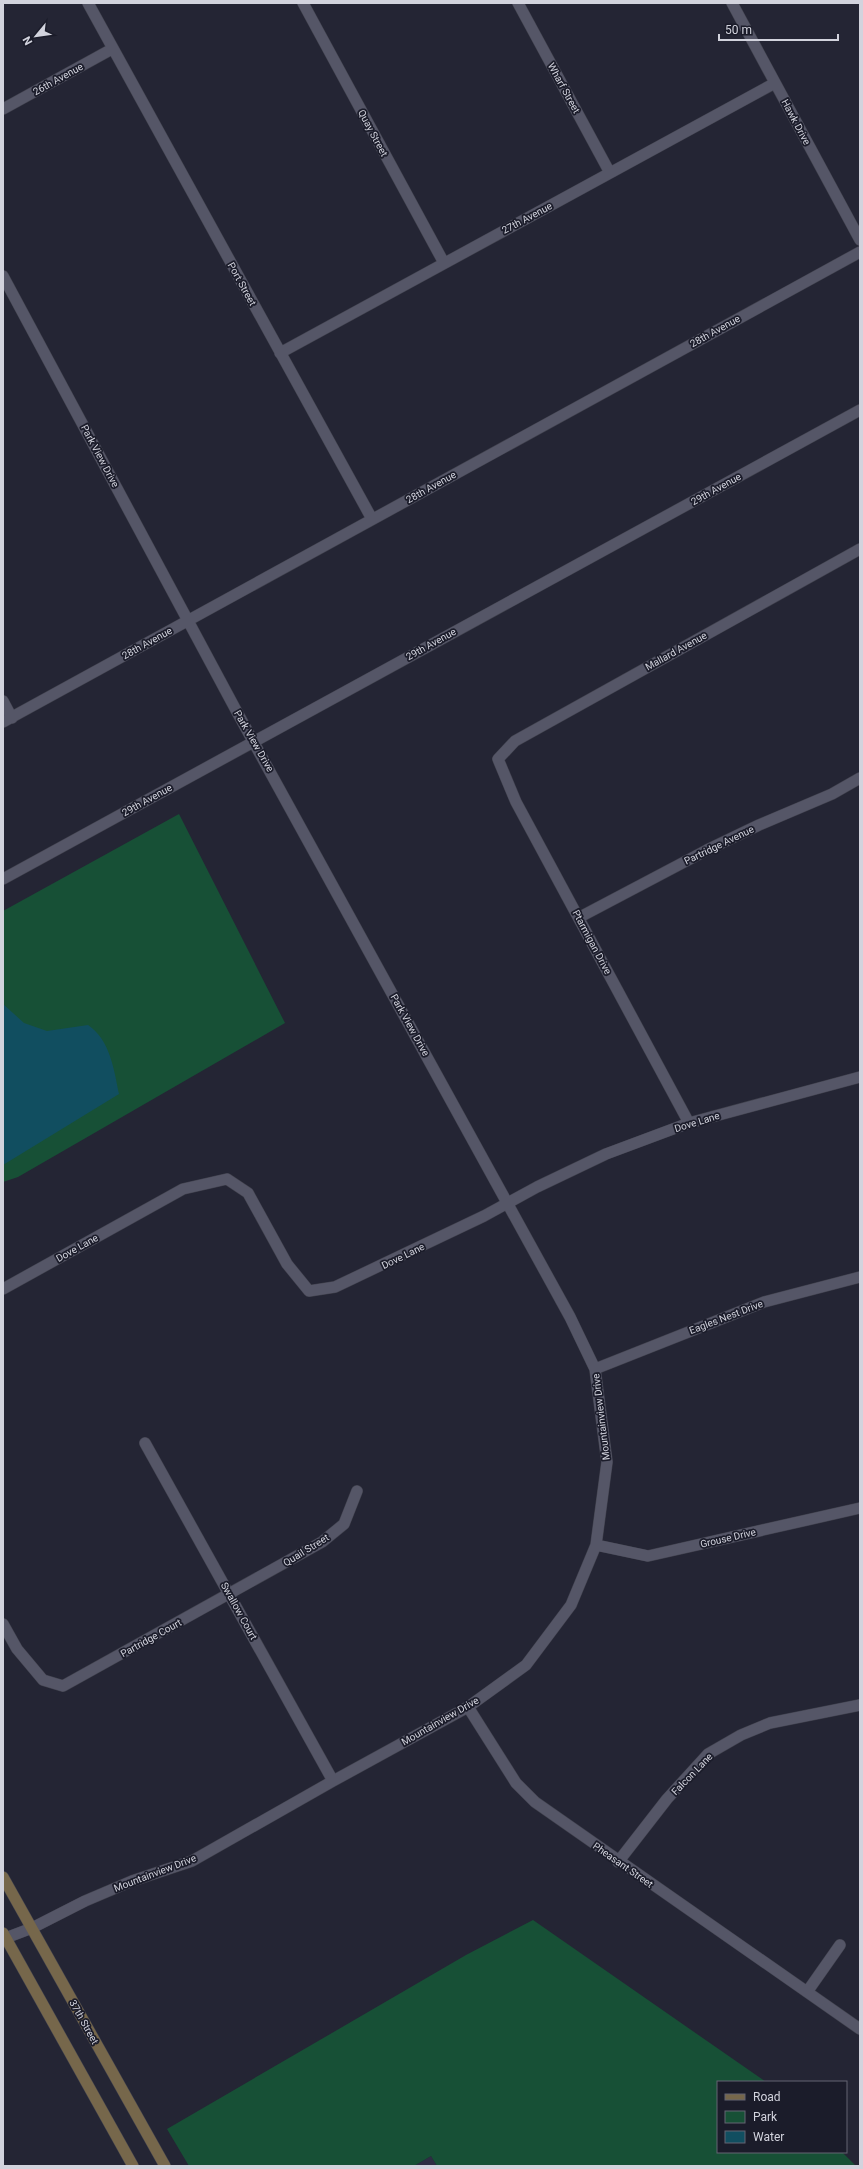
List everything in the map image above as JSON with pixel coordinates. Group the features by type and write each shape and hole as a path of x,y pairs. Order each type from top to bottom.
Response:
{"main road":[{"name":"37th Street","path":"3,1877 165,2166"},
{"path":"4,1936 133,2166"}],"street":[{"name":"Port Street","path":"88,3 372,519"},
{"name":"Quay Street","path":"303,3 444,263"},
{"name":"Wharf Street","path":"518,3 610,173"},
{"name":"Hawk Drive","path":"732,3 860,240"},
{"name":"26th Avenue","path":"3,109 112,49"},
{"name":"27th Avenue","path":"280,353 775,83"},
{"name":"28th Avenue","path":"7,720 860,252"},
{"name":"Park View Drive","path":"3,276 188,621 509,1204"},
{"name":"29th Avenue","path":"3,879 860,410"},
{"name":"Mallard Avenue","path":"498,759 515,741 860,550"},
{"path":"3,701 7,720"},
{"name":"Ptarmigan Drive","path":"498,759 516,802 580,918 689,1123"},
{"name":"Partridge Avenue","path":"580,918 707,850 759,825 826,797 860,778"},
{"name":"Dove Lane","path":"3,1289 183,1190 227,1179 248,1192 287,1264 309,1291 335,1287 364,1275 509,1204 537,1187 606,1154 689,1123 860,1077"},
{"name":"Mountainview Drive","path":"4,1936 32,1928 85,1901 132,1881 192,1861 333,1780 468,1707 526,1665 571,1605 596,1545 607,1462 595,1369 509,1204"},
{"name":"Eagles Nest Drive","path":"595,1369 764,1302 860,1278"},
{"name":"Swallow Court","path":"145,1443 333,1780"},
{"name":"Quail Street","path":"257,1579 322,1542 344,1524 357,1491"},
{"name":"Grouse Drive","path":"596,1545 648,1556 860,1508"},
{"name":"Partridge Court","path":"3,1624 16,1649 42,1680 63,1686 257,1579"},
{"name":"Falcon Lane","path":"618,1862 667,1799 708,1754 741,1735 770,1723 860,1705"},
{"name":"Pheasant Street","path":"468,1707 516,1783 534,1802 618,1862 860,2029"},
{"path":"807,1992 840,1945"}],"shaded area":[{"path":"431,2156 437,2166 414,2166"}],"green space":[{"path":"179,814 285,1023 18,1177 3,1182 3,911"},
{"path":"533,1920 765,2081 717,2081 717,2153 843,2153 856,2166 437,2166 431,2156 414,2166 189,2166 167,2129 466,1955"}],"water":[{"path":"3,1004 24,1023 47,1031 88,1025 95,1031 106,1047 113,1065 119,1094 3,1165"}]}
